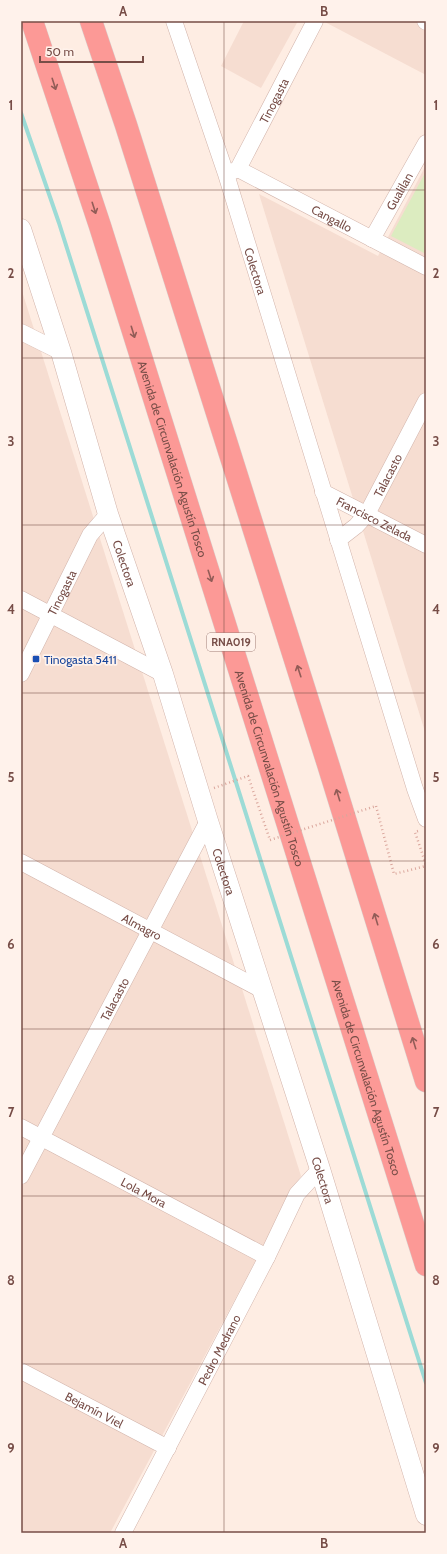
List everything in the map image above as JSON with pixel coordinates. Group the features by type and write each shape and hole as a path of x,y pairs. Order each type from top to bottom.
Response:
{"highway":[{"name":"Avenida de Circunvalación Agustín Tosco","path":"32,21 100,226 426,1265"},
{"path":"91,21 126,125 328,764 426,1081"}],"street":[{"name":"Colectora","path":"174,21 232,172 323,492 415,789 425,813"},
{"name":"Tinogasta","path":"232,172 315,21"},
{"name":"Gualilan","path":"372,239 426,143"},
{"name":"Cangallo","path":"232,172 372,239 426,267"},
{"name":"Colectora","path":"21,229 61,352 108,514 163,674 208,821 320,1169 426,1515"},
{"path":"21,332 61,352"},
{"name":"Talacasto","path":"338,540 356,526 367,514 426,401"},
{"name":"Francisco Zelada","path":"323,492 426,545"},
{"name":"Tinogasta","path":"21,674 90,536 108,514"},
{"path":"21,599 163,674"},
{"name":"Talacasto","path":"21,1176 208,821"},
{"name":"Almagro","path":"21,862 262,990"},
{"name":"Lola Mora","path":"21,1127 266,1257"},
{"name":"Pedro Medrano","path":"123,1533 168,1448 297,1194 320,1169"},
{"name":"Bejamín Viel","path":"21,1370 168,1448"}],"path":[{"path":"211,789 248,776 270,840 376,806 394,874 426,865 415,832"}],"shaded area":[{"path":"244,21 298,21 261,88 221,66"},
{"path":"323,21 426,21 426,75"},
{"path":"426,165 426,735 259,194 378,256"},
{"path":"21,288 301,1176 110,1533 21,1533"}],"green space":[{"path":"425,173 426,174 426,254 391,236"}],"waterway":[{"path":"21,113 59,223 426,1383"}],"place":[{"name":"Tinogasta 5411","path":"36,659"}]}
